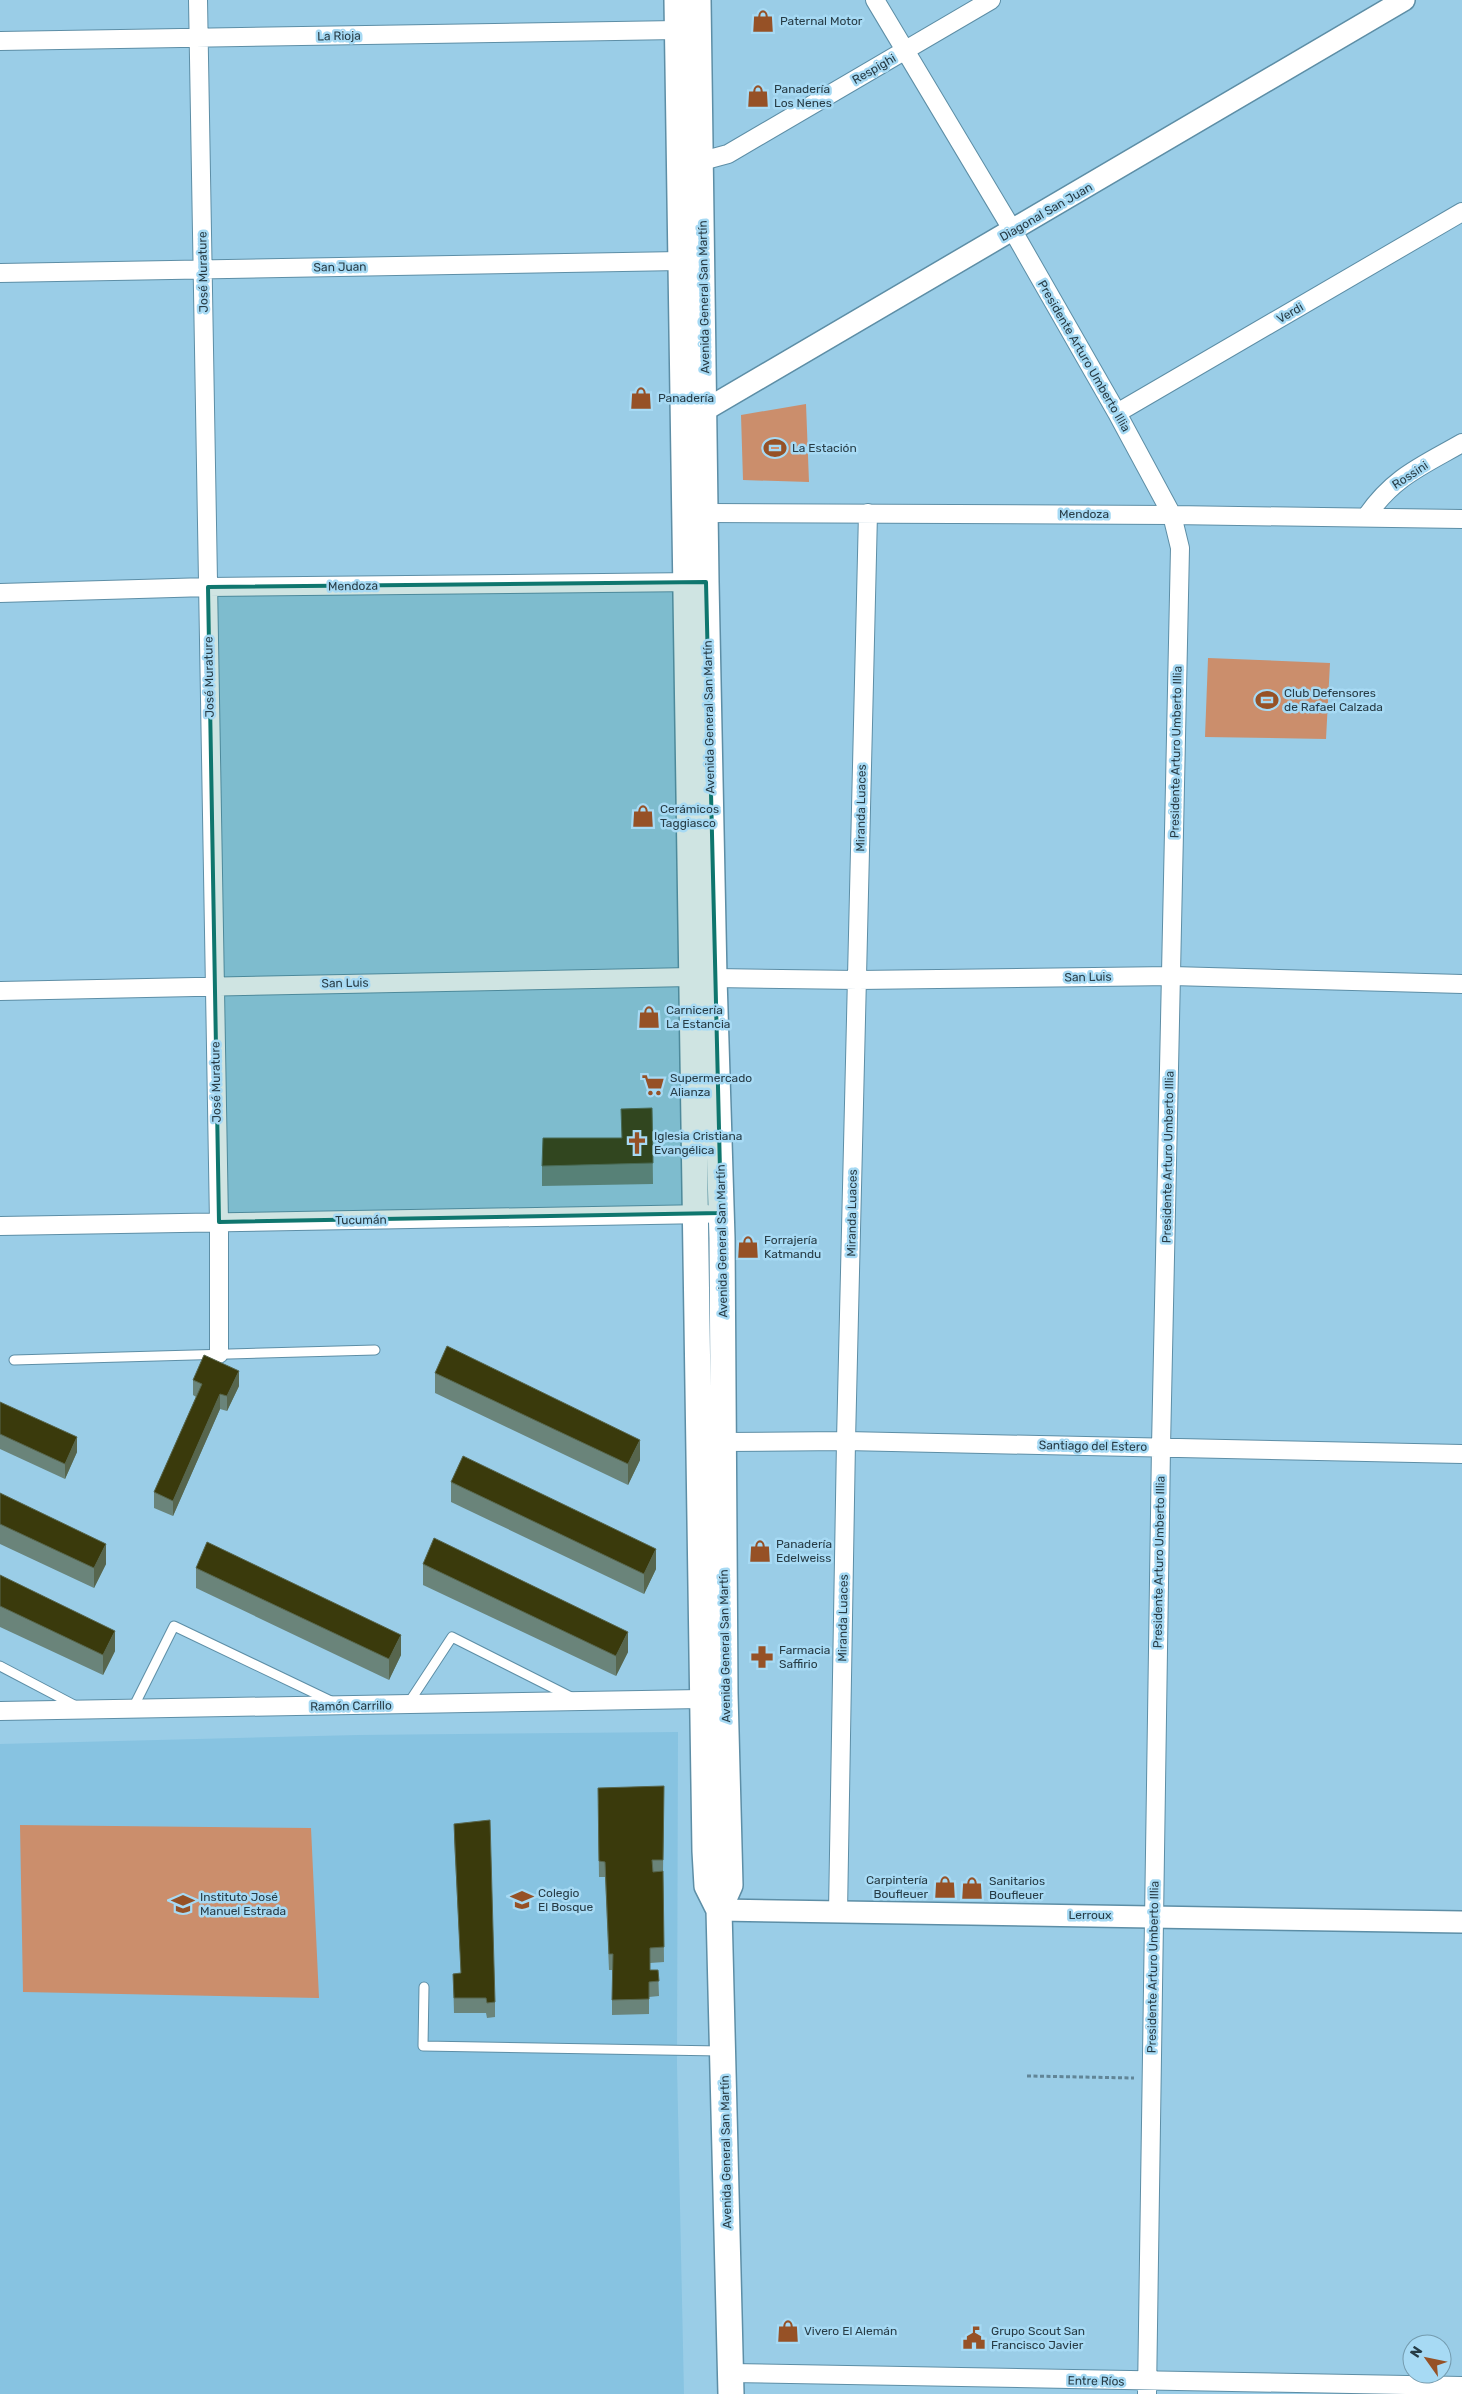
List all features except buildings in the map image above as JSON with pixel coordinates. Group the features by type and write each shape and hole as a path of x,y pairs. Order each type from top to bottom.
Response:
{"main road":[{"name":"Avenida General San Martín","path":"676,0 680,262 706,513 696,582"},
{"name":"Avenida General San Martín","path":"698,0 702,161 695,413 702,978 695,1214 701,1698 707,1886 719,1910 731,2384"},
{"name":"Avenida General San Martín","path":"702,978 721,1213 725,1693 730,1885 719,1910"}],"street":[{"name":"José Murature","path":"198,0 219,1222 219,1354"},
{"name":"Presidente Arturo Umberto Illia","path":"875,0 1013,231 1117,413 1172,515 1180,548 1161,1448 1147,2388"},
{"name":"Respighi","path":"702,161 728,154 990,0"},
{"name":"Diagonal San Juan","path":"695,413 1013,231 1404,0"},
{"name":"La Rioja","path":"0,41 677,30"},
{"name":"Verdi","path":"1117,413 1462,212"},
{"name":"San Juan","path":"0,273 680,262"},
{"name":"Rossini","path":"1366,517 1379,498 1396,482 1462,442"},
{"name":"Mendoza","path":"706,513 1172,515 1462,519"},
{"name":"Miranda Luaces","path":"838,1913 846,1441 868,514"},
{"name":"Mendoza","path":"0,593 208,587 696,582"},
{"name":"San Luis","path":"0,991 702,978 858,980 1172,976 1462,984"},
{"name":"Tucumán","path":"0,1226 721,1213"},
{"name":"Santiago del Estero","path":"723,1442 846,1441 1462,1454"},
{"name":"Ramón Carrillo","path":"0,1711 408,1705 701,1698"},
{"name":"Lerroux","path":"719,1910 1462,1922"},
{"name":"Entre Ríos","path":"731,2384 1147,2388 1462,2386"}],"lane":[{"path":"14,1360 375,1350"},
{"path":"133,1708 174,1626 342,1706"},
{"path":"408,1705 452,1636 577,1700"},
{"path":"0,1666 85,1710"},
{"path":"424,1987 423,2046 724,2051"}],"path":[{"path":"1027,2076 1152,2078"}],"highlighted area":[{"path":"706,582 721,1213 219,1222 208,587"}],"shaded area":[{"name":"La Estación","path":"806,404 809,482 743,480 741,415"},
{"name":"Club Defensores de Rafael Calzada","path":"1208,658 1330,663 1326,739 1205,737"},
{"name":"Instituto José Manuel Estrada","path":"678,1732 677,2065 684,2394 0,2394 0,1744 358,1735"},
{"path":"20,1825 311,1828 319,1998 23,1992"}],"place":[{"name":"Paternal Motor","path":"763,21"},
{"name":"Panadería Los Nenes","path":"758,96"},
{"name":"Panadería","path":"641,398"},
{"name":"La Estación","path":"775,448"},
{"name":"Club Defensores de Rafael Calzada","path":"1267,700"},
{"name":"Cerámicos Taggiasco","path":"643,816"},
{"name":"Carnicería La Estancia","path":"649,1017"},
{"name":"Supermercado Alianza","path":"653,1085"},
{"name":"Iglesia Cristiana Evangélica","path":"637,1143"},
{"name":"Forrajería Katmandu","path":"748,1247"},
{"name":"Panadería Edelweiss","path":"760,1551"},
{"name":"Farmacia Saffirio","path":"762,1657"},
{"name":"Carpintería Boufleuer","path":"945,1887"},
{"name":"Sanitarios Boufleuer","path":"972,1888"},
{"name":"Colegio El Bosque","path":"522,1900"},
{"name":"Instituto José Manuel Estrada","path":"183,1904"},
{"name":"Vivero El Alemán","path":"788,2331"},
{"name":"Grupo Scout San Francisco Javier","path":"974,2338"}]}
